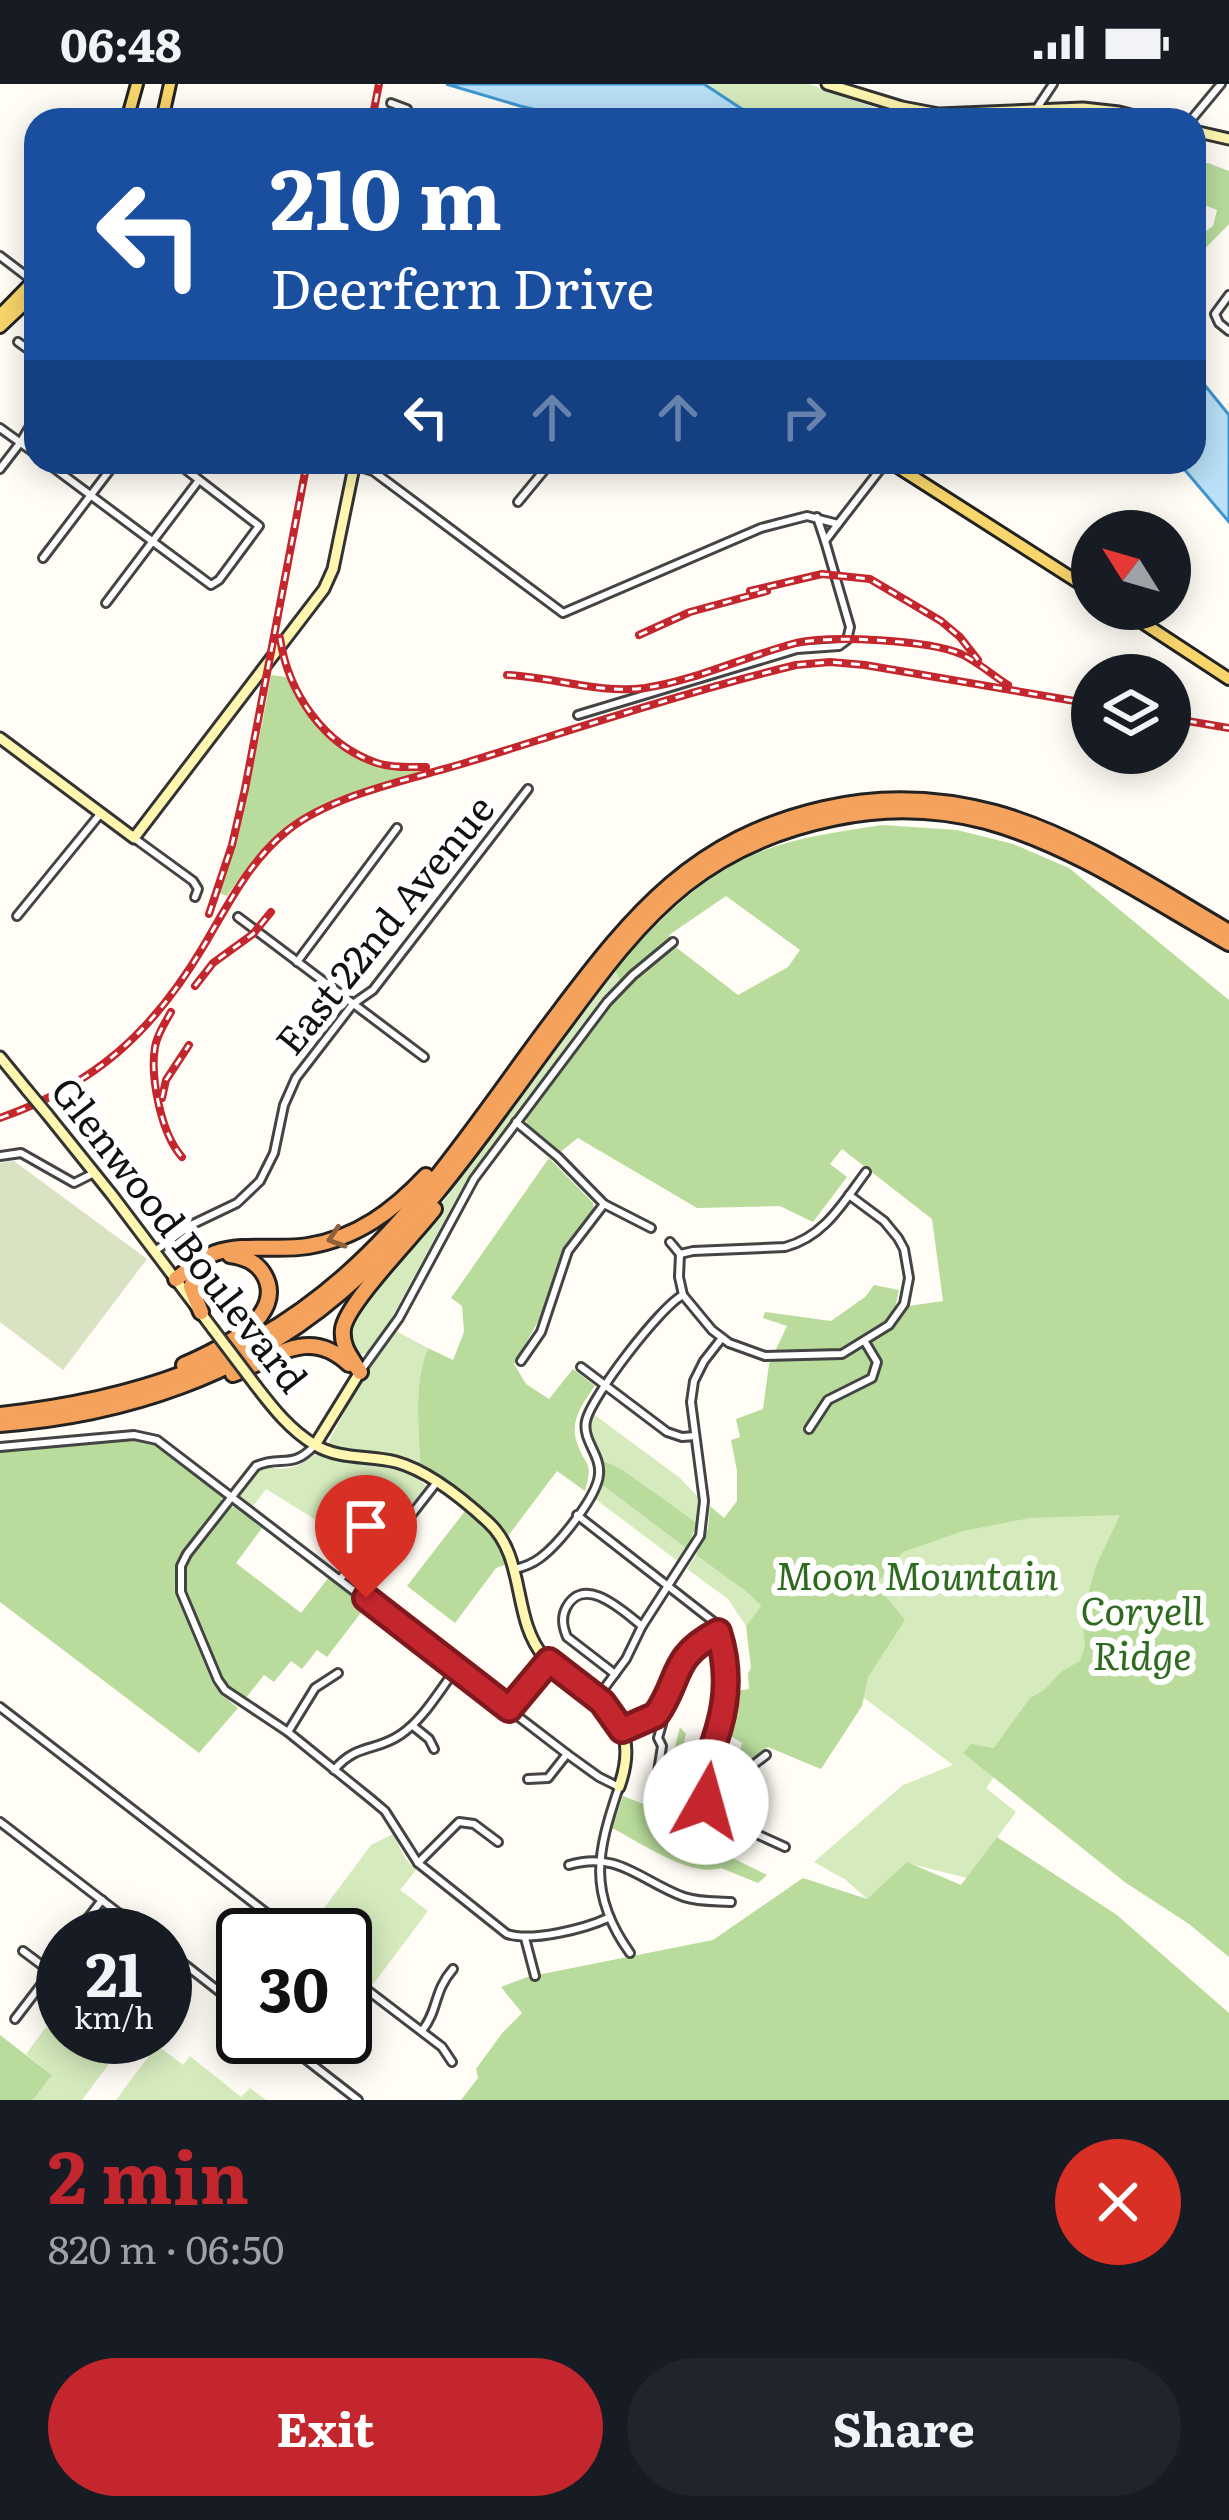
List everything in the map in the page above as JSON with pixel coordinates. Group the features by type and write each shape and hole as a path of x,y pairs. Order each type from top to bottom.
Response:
{"highway":[{"path":"0,1420 91,1413 139,1402 244,1358 342,1292 421,1212 603,954 651,900 682,874 748,834 802,814 886,800 995,813 1077,847 1229,932"},
{"path":"0,1420 154,1386 255,1340 313,1302 393,1228 660,906 686,883 757,841 812,822 867,812 916,810 983,820 1061,850 1229,943"},
{"path":"178,1281 198,1262 220,1251 309,1246 361,1230 410,1194 491,1111"},
{"path":"360,1372 345,1348 346,1319 438,1203 491,1111"},
{"path":"90,1403 193,1361 236,1337 258,1320 267,1301 263,1274 252,1262 233,1255 178,1281"},
{"path":"198,1269 191,1283 201,1312"},
{"path":"171,1390 210,1383 307,1345 325,1347 360,1372"}],"main road":[{"path":"0,314 24,285"},
{"path":"0,327 24,304"},
{"path":"907,474 1071,578"},
{"path":"1154,630 1229,679"}],"street":[{"path":"827,84 907,108"},
{"path":"1200,108 1221,84"},
{"path":"391,103 404,108"},
{"path":"1229,295 1215,314 1229,331"},
{"path":"18,342 24,346"},
{"path":"0,428 24,446"},
{"path":"0,469 24,436"},
{"path":"62,474 211,585 259,526 191,474"},
{"path":"43,558 107,474"},
{"path":"134,838 324,589 333,569 352,474"},
{"path":"377,474 563,613 737,537 807,516 838,524"},
{"path":"518,502 541,474"},
{"path":"825,541 878,474"},
{"path":"106,603 199,480"},
{"path":"578,715 797,649 839,646 847,640 850,627 817,518"},
{"path":"0,738 194,881 195,897"},
{"name":"East 22nd Avenue","path":"155,1252 191,1225 237,1203 260,1181 274,1153 290,1090 306,1064 352,1004 373,989 528,788"},
{"path":"17,916 100,813"},
{"path":"297,962 397,828"},
{"path":"238,917 424,1057"},
{"path":"609,1918 579,1928 513,1936 418,1863 385,1811 288,1732 225,1690 181,1592 182,1566 256,1466 299,1459 315,1445 399,1318 474,1179 607,1002 674,942"},
{"name":"Glenwood Boulevard","path":"0,1057 281,1418 315,1445"},
{"path":"516,1122 604,1204 650,1228"},
{"path":"0,1156 21,1153 67,1182 94,1173"},
{"path":"680,1255 797,1244 823,1228 866,1172"},
{"path":"670,1241 680,1255 682,1295 722,1338 757,1354 779,1357 842,1354 897,1316 909,1278 898,1238 849,1195"},
{"path":"521,1361 541,1332 568,1251 604,1204"},
{"path":"514,1569 547,1553 597,1484 598,1461 585,1431 586,1419 662,1310 682,1295"},
{"path":"597,1698 695,1548 704,1524 691,1402 704,1361 722,1338"},
{"path":"809,1429 828,1400 872,1378 877,1362 865,1342"},
{"path":"581,1367 667,1432 695,1436"},
{"path":"0,1447 146,1436 167,1447 567,1754 619,1787"},
{"path":"315,1445 339,1454 397,1462 437,1482 492,1526 506,1545 532,1637 549,1661 613,1714 622,1730 626,1759 604,1832 600,1882 609,1918 630,1953"},
{"path":"340,1579 360,1557 394,1537 437,1482"},
{"path":"577,1516 708,1616 723,1650 726,1689 703,1782 706,1802 725,1821 785,1847"},
{"path":"615,1674 568,1636 565,1602 595,1594 642,1626"},
{"path":"622,1730 656,1715 680,1663 718,1632"},
{"path":"509,1709 549,1661"},
{"path":"334,1770 352,1752 391,1741 413,1726 456,1669"},
{"path":"288,1732 315,1688 338,1673"},
{"path":"0,1706 261,1908"},
{"path":"656,1715 662,1724 656,1791"},
{"path":"413,1726 434,1749"},
{"path":"528,1780 548,1778 567,1754"},
{"path":"706,1802 766,1755"},
{"path":"0,1822 112,1908"},
{"path":"418,1863 459,1822 474,1824 498,1842"},
{"path":"568,1865 618,1863 686,1898 730,1902"},
{"path":"95,1908 101,1900"},
{"path":"525,1937 535,1976"},
{"path":"23,1952 36,1961"},
{"path":"192,1969 216,1988"},
{"path":"422,2031 434,2011 437,1990 453,1969"},
{"path":"15,2019 36,1990"},
{"path":"372,1993 444,2049 452,2062"},
{"path":"312,2064 358,2100"}],"green space":[{"path":"705,84 809,84 875,108 741,108"},
{"path":"1206,163 1229,171 1229,224 1206,248 1206,231 1213,226 1217,210 1206,206"},
{"path":"271,675 286,677 311,718 358,759 379,767 422,769 309,812 268,845 227,896 219,893 249,785"},
{"name":"Coryell Ridge","path":"882,825 957,830 1013,844 1069,868 1229,1000 1229,1957 1126,1883 963,1753 971,1744 994,1748 1030,1698 1080,1661 1085,1647 1082,1616 1096,1566 1120,1515 1030,1518 963,1531 903,1552 876,1584 905,1620 868,1677 862,1706 821,1769 768,1747 733,1774 742,1743 723,1731 731,1692 749,1689 746,1626 761,1606 696,1555 708,1528 710,1506 724,1518 737,1501 731,1440 740,1437 736,1419 763,1409 769,1364 787,1326 763,1318 765,1312 831,1321 874,1285 899,1290 895,1308 943,1301 932,1219 842,1149 830,1164 847,1177 813,1222 780,1206 697,1208 578,1138 559,1153 525,1118 585,1035 624,991 615,970 678,905 733,865 768,849","holes":["726,896 800,950 788,967 738,995 677,948 669,935"]},
{"path":"615,970 620,982 583,1023 461,1190 386,1328 367,1353 355,1355 348,1334 354,1312 434,1214"},
{"path":"549,1158 594,1209 563,1250 540,1318 514,1364 526,1384 549,1399 573,1369 595,1386 575,1427 589,1473 585,1491 557,1471 508,1536 494,1518 420,1464 419,1391 428,1348 453,1360 464,1332 462,1306 451,1298"},
{"path":"14,1161 147,1259 63,1370 0,1322 0,1163"},
{"path":"396,1331 428,1348 419,1391 420,1464 342,1450 328,1443 362,1379"},
{"name":"Moon Mountain","path":"1229,1381 1229,1804 1064,1682 986,1788 1016,1812 967,1878 907,1863 867,1899 814,1862 903,1785 953,1765 770,1627 856,1464"},
{"path":"592,1413 680,1478 698,1497 697,1523 602,1460 588,1431"},
{"path":"136,1439 157,1444 222,1496 183,1555 176,1579 175,1593 213,1684 238,1708 199,1753 0,1602 0,1452"},
{"path":"316,1454 402,1471 426,1486 384,1538 372,1542 341,1505 324,1525 266,1489 251,1509 240,1500 238,1494 262,1467 285,1469"},
{"path":"602,1460 697,1523 687,1549 601,1484"},
{"path":"601,1484 687,1549 679,1562 594,1498"},
{"path":"228,1507 262,1528 236,1563 301,1613 329,1577 367,1605 327,1657 317,1650 302,1669 291,1661 274,1682 264,1675 245,1699 222,1682 183,1585 189,1558"},
{"path":"465,1511 496,1538 507,1564 496,1568 455,1623 407,1586"},
{"path":"696,1555 761,1606 746,1626 728,1599 687,1569"},
{"path":"680,1727 686,1734 666,1814 676,1830 767,1875 758,1883 721,1868 680,1863 612,1828 623,1796 659,1810"},
{"path":"393,1834 416,1870 400,1890 428,1911 372,1986 372,1908 324,1908 371,1845"},
{"path":"997,1837 1117,1915 1229,2013 1229,2100 461,2100 478,2078 476,2069 522,2013 501,1987 527,1977 713,1940 803,1878 867,1899 907,1862 961,1885"},
{"path":"0,2035 52,2075 33,2100 0,2100"},
{"path":"36,2040 36,2062 26,2054"},
{"path":"192,2058 241,2097 250,2088 266,2100 116,2100 143,2064 192,2064"},
{"path":"38,2064 109,2064 82,2100 33,2100 52,2075"}],"water":[{"path":"446,84 704,84 740,108 529,108"},
{"path":"1206,387 1229,415 1229,522 1188,474 1206,474"}],"railway":[{"path":"374,108 379,84"},
{"path":"209,914 245,789 305,474"},
{"path":"750,591 822,574 870,579 941,621 978,660"},
{"path":"639,635 690,612 767,591"},
{"path":"280,638 300,697 325,730 377,763 426,767"},
{"path":"507,675 610,689 645,688 796,643 855,639 946,649 967,657 1008,685"},
{"path":"0,1118 64,1089 118,1052 183,978 262,855 307,817 349,797 796,665 865,665 1071,700"},
{"path":"1191,722 1229,728"},
{"path":"195,986 213,963 253,934 271,912"},
{"path":"171,1012 156,1042 154,1074 163,1120 182,1157"},
{"path":"162,1098 166,1080 189,1045"}],"route":[{"path":"366,1598 509,1709 549,1661 602,1702 622,1730 656,1715 680,1663 718,1632 726,1689 703,1782 706,1802"}]}
